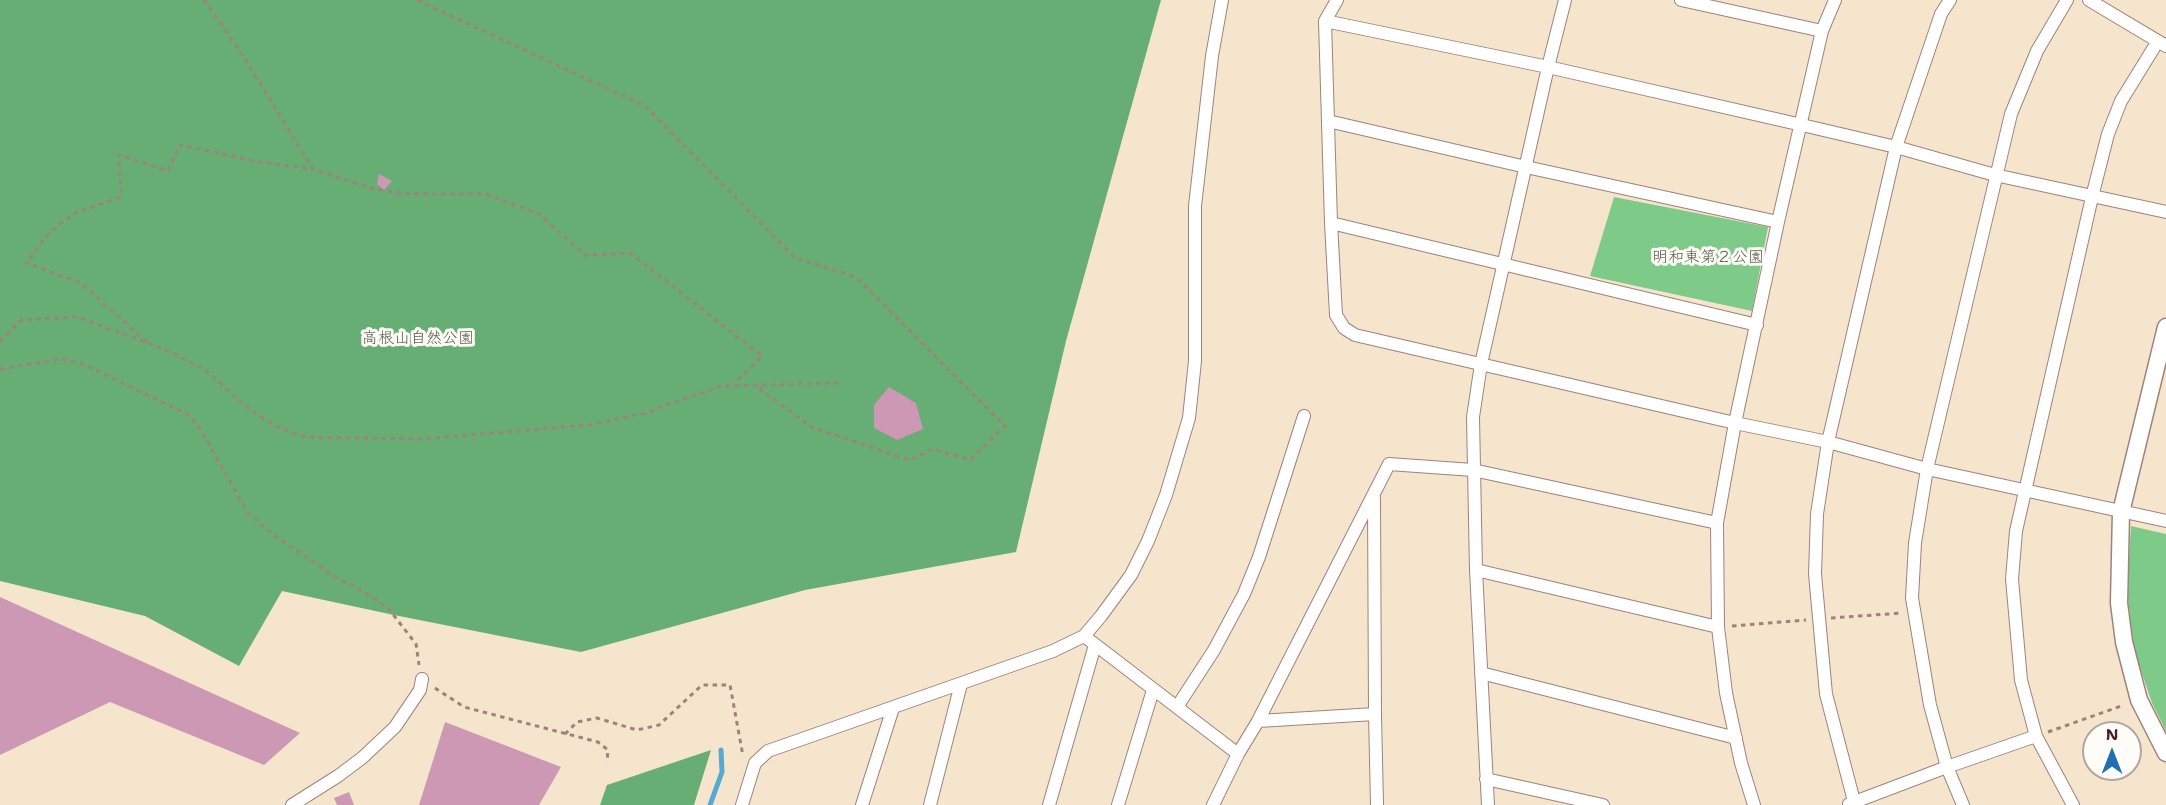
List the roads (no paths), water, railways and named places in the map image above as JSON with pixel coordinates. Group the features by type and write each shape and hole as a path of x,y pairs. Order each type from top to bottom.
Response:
{"street":[{"path":"742,805 755,763 768,751 1053,651 1084,636 1131,575 1148,541 1166,495 1188,418 1195,361 1195,206 1212,56 1222,0"},
{"path":"1337,0 1325,21 1331,223 1336,315 1344,328 1355,335 1735,423 1828,442 1928,469 2166,521"},
{"path":"1488,805 1476,570 1473,417 1481,364 1565,0"},
{"path":"1681,0 1822,31"},
{"path":"1754,805 1726,693 1718,627 1717,523 1735,423 1778,222 1822,31 1835,0"},
{"path":"1950,0 1941,14 1896,147 1828,442 1817,514 1815,574 1826,694 1852,804 2036,736"},
{"path":"1963,805 1947,767 1930,705 1912,598 1915,543 1928,469 1995,174 2011,114 2037,51 2067,0"},
{"path":"2073,805 2036,736 2021,680 2012,579 2016,531 2091,197 2108,134 2121,101 2162,43 2089,0"},
{"path":"1325,21 1802,125 2091,197 2166,212"},
{"path":"1328,121 1778,222"},
{"path":"1331,223 1757,325"},
{"path":"2166,327 2121,512 2119,603 2124,642 2139,700 2166,753"},
{"path":"1177,707 1214,650 1244,594 1259,556 1304,416"},
{"path":"1212,805 1258,721 1389,464 1473,470 1717,523"},
{"path":"1374,494 1377,805"},
{"path":"1476,570 1718,627"},
{"path":"1084,636 1238,754"},
{"path":"1049,805 1095,645"},
{"path":"1481,673 1736,738"},
{"path":"292,805 354,764 395,727 420,690 422,679"},
{"path":"930,805 960,684"},
{"path":"1118,805 1153,690"},
{"path":"862,805 893,708"},
{"path":"1258,721 1375,714"},
{"path":"1486,779 1603,805"}],"waterway":[{"path":"710,805 722,772 721,750"}],"park label":[{"name":"明和東第２公園","path":"1708,258"},
{"name":"高根山自然公園","path":"418,339"}]}
